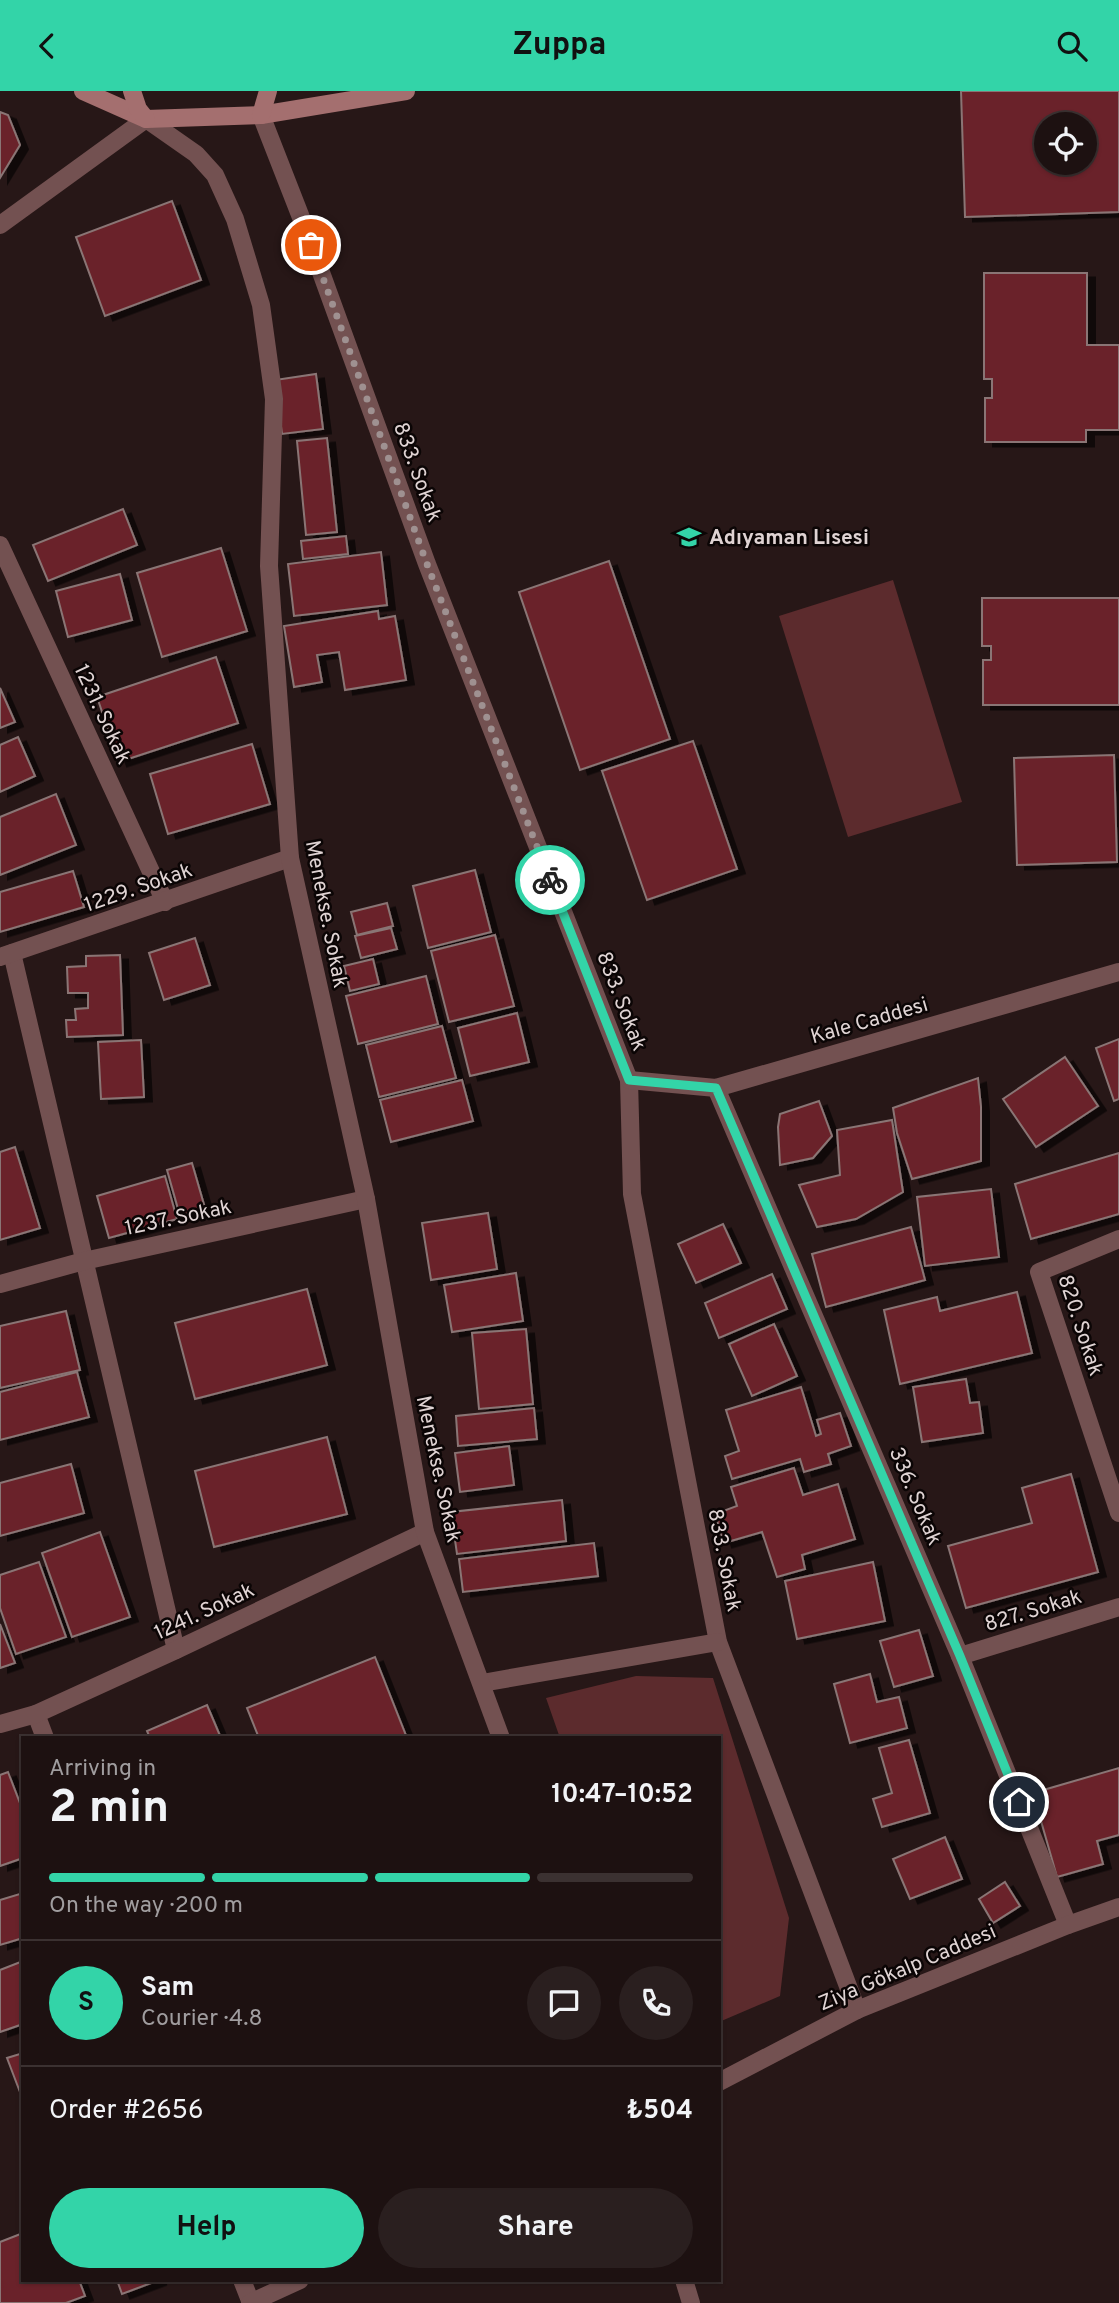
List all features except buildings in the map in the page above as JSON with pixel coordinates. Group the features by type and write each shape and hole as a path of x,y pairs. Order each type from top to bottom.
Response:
{"main road":[{"path":"83,91 146,119 261,115 406,91"},
{"path":"132,91 138,109 146,119"},
{"path":"261,115 268,91"}],"street":[{"name":"833. Sokak","path":"261,115 427,564 629,1080 632,1195 718,1642 857,2010"},
{"path":"0,225 146,119"},
{"name":"Menekse. Sokak","path":"146,119 196,154 215,175 235,219 261,305 274,398 270,566 290,859 366,1199 425,1532 500,1736"},
{"name":"1231. Sokak","path":"0,545 165,902"},
{"name":"1229. Sokak","path":"6,955 290,859"},
{"path":"6,955 84,1261 176,1650"},
{"name":"Kale Caddesi","path":"629,1080 716,1088 1119,972"},
{"name":"336. Sokak","path":"716,1088 960,1656 1068,1924"},
{"name":"1237. Sokak","path":"0,1284 84,1261 366,1199"},
{"name":"820. Sokak","path":"1119,1239 1039,1272 1119,1513"},
{"name":"1241. Sokak","path":"0,1724 36,1714 425,1532"},
{"name":"827. Sokak","path":"960,1656 1119,1607"},
{"path":"481,1683 718,1642"},
{"path":"36,1714 44,1736"},
{"name":"Ziya Gökalp Caddesi","path":"721,2081 857,2010 1068,1924 1119,1907"},
{"path":"244,2282 251,2303 296,2282"},
{"path":"685,2282 691,2303"}],"shaded area":[{"path":"893,580 962,802 848,837 779,616"},
{"path":"636,1676 713,1678 789,1918 780,1996 721,2021 721,1736 559,1736 546,1698"}],"way so far":[{"path":"311,245 427,564 550,880"}],"place":[{"name":"Adıyaman Lisesi","path":"689,537"}],"route":[{"path":"550,880 629,1080 716,1088 960,1656 1019,1802"}]}
